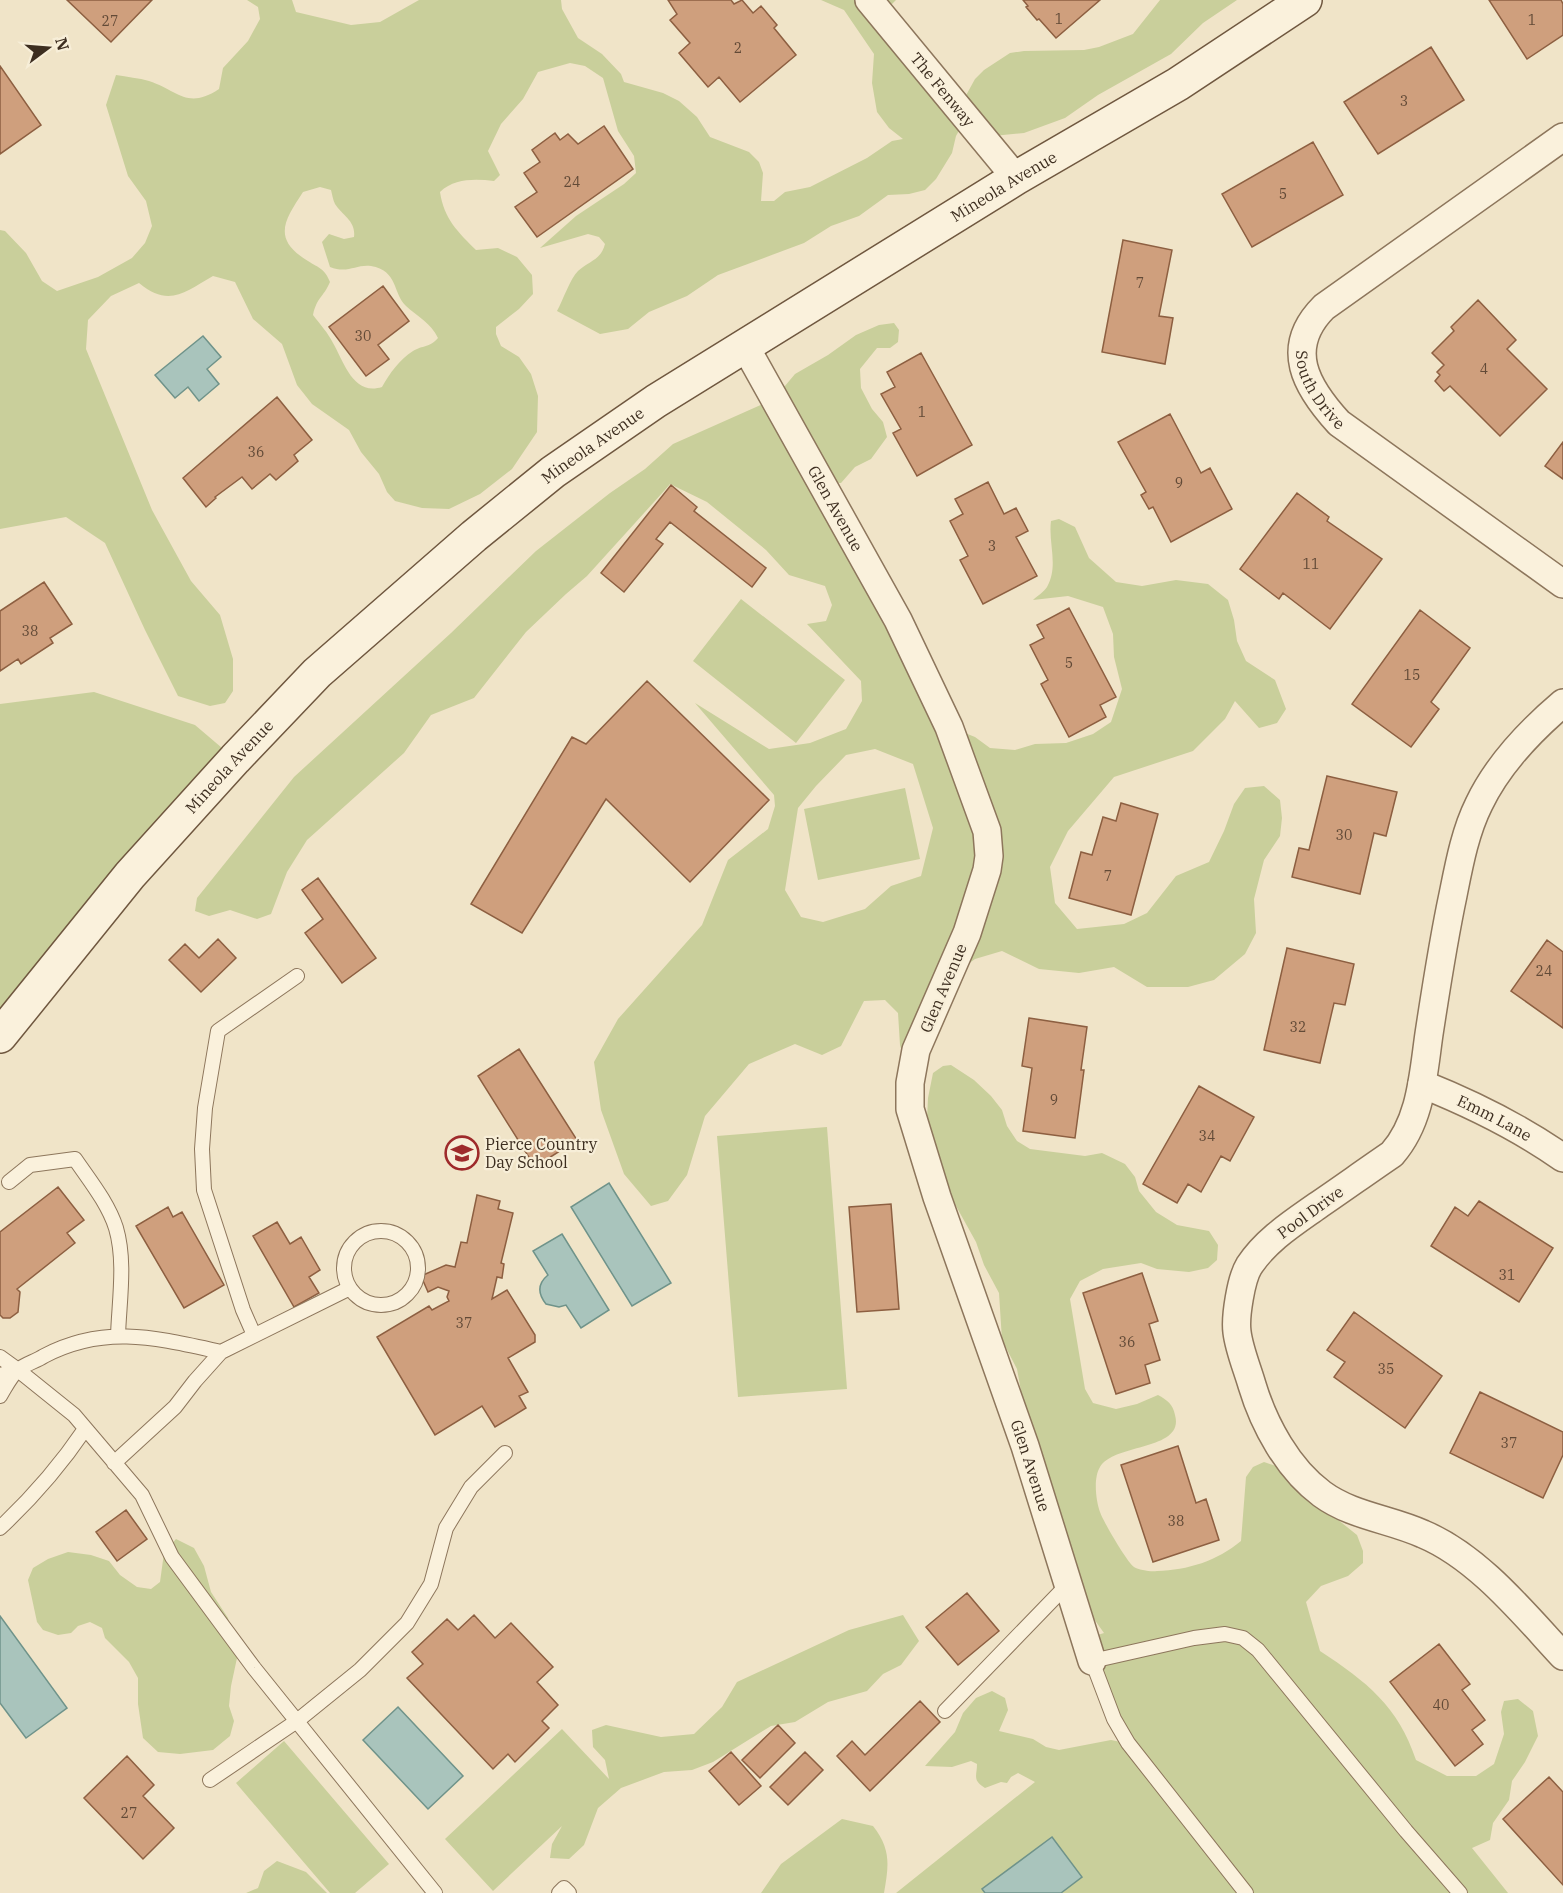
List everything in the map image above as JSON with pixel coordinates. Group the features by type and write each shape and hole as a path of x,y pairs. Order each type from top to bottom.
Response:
{"main road":[{"name":"Mineola Avenue","path":"0,1036 130,875 317,673 466,543 553,472 656,401 1016,178 1178,84 1305,0"}],"street":[{"name":"The Fenway","path":"869,0 1016,178"},
{"name":"South Drive","path":"1563,137 1324,307 1311,320 1302,344 1302,356 1312,386 1324,406 1339,423 1563,584"},
{"name":"Glen Avenue","path":"745,346 898,620 950,727 987,831 989,856 987,870 967,933 916,1050 910,1083 910,1109 937,1197 1025,1446 1092,1661"},
{"name":"Pool Drive","path":"1563,703 1515,750 1478,804 1460,857 1440,959 1422,1084 1411,1126 1403,1141 1392,1154 1277,1235 1249,1266 1241,1288 1237,1332 1256,1400 1269,1428 1290,1461 1305,1479 1323,1495 1345,1508 1425,1534 1450,1549 1513,1602 1563,1656"},
{"name":"Emm Lane","path":"1422,1084 1465,1101 1505,1121 1563,1158"}],"lane":[{"path":"254,1335 243,1310 204,1190 202,1149 205,1107 218,1031 297,976"},
{"path":"9,1182 30,1165 75,1159 108,1210 116,1229 121,1257 118,1336"},
{"path":"374,1232 397,1235 414,1251 417,1270 413,1288 394,1304 381,1306 369,1304 358,1298 350,1288 345,1277 347,1254 353,1244 363,1236 374,1232"},
{"path":"114,1463 175,1407 221,1352 350,1288"},
{"path":"0,1375 18,1370 55,1350 76,1343 118,1336 160,1338 221,1352"},
{"path":"0,1357 74,1415 142,1495 172,1557 254,1668 435,1893"},
{"path":"0,1396 18,1370"},
{"path":"0,1528 60,1465 85,1429"},
{"path":"210,1780 297,1721 360,1670 407,1623 431,1584 446,1528 471,1487 505,1453"},
{"path":"945,1711 1068,1584"},
{"path":"1246,1893 1128,1743 1114,1719 1092,1661 1194,1638 1225,1634 1243,1638 1258,1650 1406,1831 1460,1893"},
{"path":"559,1893 564,1888 569,1893"}],"green space":[{"path":"247,0 292,0 296,12 351,25 380,22 419,0 561,0 562,9 578,38 602,54 621,74 624,82 663,93 679,101 697,117 710,137 749,152 759,162 763,173 761,201 774,201 785,192 810,187 867,158 892,141 903,139 889,128 877,112 872,83 874,54 844,10 821,0 896,0 892,4 865,7 964,99 975,79 984,70 1010,53 1084,50 1099,47 1133,34 1160,0 1237,0 1203,23 1171,54 1098,95 1065,118 1024,133 993,136 961,127 952,153 936,179 925,190 909,194 888,195 859,216 831,226 804,243 718,275 687,296 649,312 628,329 600,334 557,311 575,275 601,254 605,244 599,237 588,234 540,248 576,216 624,184 636,173 634,156 618,131 603,78 585,66 570,63 538,72 523,99 501,124 488,151 500,175 494,181 459,182 440,192 448,217 476,250 498,248 517,257 532,275 533,294 519,309 496,327 496,334 501,346 519,357 531,374 538,396 537,432 512,469 480,494 449,509 422,508 395,501 387,492 379,474 361,452 349,430 312,404 297,385 282,344 253,319 235,282 213,276 185,292 168,296 150,291 139,283 111,296 88,320 86,349 152,510 191,581 220,615 233,659 233,691 225,703 210,706 178,696 105,543 66,517 0,529 0,230 5,231 26,253 42,281 57,291 98,277 132,258 145,243 152,226 146,201 128,176 106,105 116,75 149,81 183,97 199,98 208,95 219,89 223,68 248,41 260,19 258,7","holes":["320,187 331,190 335,204 353,227 354,237 344,239 329,234 322,242 330,267 342,270 361,266 380,268 391,277 406,306 428,324 438,338 403,358 382,387 364,387 351,376 329,336 313,315 316,304 330,282 321,269 289,245 286,237 287,221 303,192"]},
{"path":"894,323 899,330 898,342 890,348 877,348 860,369 861,388 872,409 883,422 887,437 871,459 855,467 841,483 822,482 950,727 975,737 990,748 1015,750 1035,744 1066,743 1093,734 1111,722 1122,689 1114,657 1113,634 1103,607 1068,596 1033,600 1046,589 1050,579 1053,563 1051,521 1059,519 1075,527 1089,558 1116,582 1142,586 1176,580 1208,584 1228,600 1237,641 1246,661 1275,680 1286,709 1277,723 1259,728 1235,701 1225,719 1193,751 1114,777 1068,831 1050,867 1055,903 1077,929 1124,924 1147,913 1176,876 1209,862 1234,804 1245,788 1264,786 1280,800 1282,818 1280,836 1264,860 1254,899 1256,933 1245,954 1214,980 1188,987 1147,987 1114,967 1079,973 1039,969 1002,951 975,959 946,980 905,1062 900,1045 898,1013 885,1000 864,1001 841,1046 822,1055 795,1044 749,1064 705,1116 687,1175 668,1201 651,1206 624,1174 601,1110 594,1062 618,1019 702,925 728,860 768,829 775,806 774,795 695,703 769,749 810,743 846,729 862,701 861,681 807,624 826,621 832,605 825,586 789,575 766,550 707,502 670,484 587,576 526,632 474,698 431,715 404,753 307,840 287,872 271,914 257,919 230,910 209,916 195,911 197,898 294,777 451,633 536,551 610,493 645,469 673,444 774,399 795,374 856,335 879,325","holes":["875,749 913,764 933,828 921,876 891,886 865,909 823,922 801,917 785,890 798,808 846,755"]},
{"path":"741,599 845,680 796,743 693,661"},
{"path":"94,692 195,725 235,759 0,1036 0,704"},
{"path":"905,788 920,859 818,880 804,809"},
{"path":"951,1065 974,1080 991,1096 1002,1110 1007,1126 1017,1141 1030,1149 1085,1156 1102,1153 1125,1164 1135,1177 1139,1191 1156,1212 1177,1225 1209,1231 1218,1245 1217,1260 1208,1268 1189,1272 1157,1269 1141,1263 1103,1269 1080,1281 1070,1299 1085,1389 1093,1403 1116,1409 1137,1404 1158,1395 1169,1403 1175,1415 1175,1427 1170,1435 1160,1441 1108,1459 1100,1467 1096,1477 1097,1502 1100,1512 1126,1558 1139,1569 1169,1570 1202,1563 1232,1548 1241,1541 1246,1477 1253,1467 1264,1462 1276,1466 1307,1495 1357,1535 1363,1551 1363,1563 1348,1576 1321,1586 1306,1602 1320,1651 1379,1697 1400,1725 1416,1760 1447,1776 1476,1776 1494,1764 1504,1734 1501,1712 1504,1701 1518,1699 1533,1711 1538,1736 1512,1781 1509,1800 1493,1823 1490,1840 1472,1848 1508,1893 896,1893 1035,1782 1018,1773 1007,1783 1001,1782 985,1788 977,1780 977,1764 971,1761 952,1767 925,1766 955,1732 963,1713 976,1698 992,1691 1005,1698 1008,1710 999,1731 1033,1739 1046,1747 1059,1750 1111,1740 1126,1743 1085,1639 1104,1633 1094,1619 1064,1547 1026,1419 1017,1369 1002,1340 999,1293 984,1265 976,1242 941,1179 927,1119 928,1098 933,1073 943,1066"},
{"path":"827,1127 847,1389 738,1397 717,1136"},
{"path":"176,1539 194,1548 204,1566 211,1592 228,1618 237,1658 229,1706 234,1721 230,1736 213,1750 180,1754 158,1752 143,1738 138,1704 138,1678 129,1662 105,1638 102,1628 90,1622 78,1626 71,1633 58,1635 43,1630 37,1622 28,1580 33,1568 48,1559 68,1552 91,1555 109,1561 120,1575 137,1587 151,1589 160,1582 164,1553"},
{"path":"903,1615 919,1641 901,1665 883,1674 867,1691 828,1702 795,1722 771,1726 713,1762 692,1770 664,1772 621,1788 598,1808 584,1845 569,1859 550,1858 552,1844 562,1826 493,1891 445,1839 562,1729 609,1779 605,1760 593,1747 592,1730 606,1725 661,1737 694,1734 722,1707 737,1682 849,1630"},
{"path":"284,1741 389,1864 355,1893 330,1893 236,1783"},
{"path":"842,1819 873,1826 879,1834 887,1858 884,1893 761,1893 781,1864"},
{"path":"277,1861 306,1872 327,1893 246,1893 258,1888 264,1871"}],"water":[{"path":"203,336 221,357 207,369 219,384 199,401 188,387 175,398 155,375"},
{"path":"609,1183 671,1283 632,1306 571,1207"},
{"path":"562,1234 609,1310 581,1328 566,1305 559,1307 546,1304 540,1293 540,1285 548,1275 533,1251"},
{"path":"0,1616 67,1708 26,1738 0,1703"},
{"path":"398,1707 463,1776 428,1809 363,1740"},
{"path":"1052,1837 1082,1877 1061,1893 985,1893 982,1889"}],"building":[{"path":"67,0 152,0 111,42"},
{"path":"668,0 731,0 734,4 742,0 753,13 761,6 777,25 774,28 796,55 740,102 719,77 708,87 679,53 690,43 670,20 677,14"},
{"path":"1023,0 1100,0 1056,38 1039,19 1037,20"},
{"path":"1489,0 1561,0 1563,35 1527,59"},
{"path":"1431,47 1464,100 1378,154 1344,102"},
{"path":"0,66 41,125 0,154"},
{"path":"604,126 633,169 537,237 515,207 537,192 524,173 540,162 532,150 555,133 560,140 568,134 578,144"},
{"path":"1313,142 1343,195 1252,247 1222,194"},
{"path":"1123,240 1172,250 1159,316 1173,318 1165,364 1102,352"},
{"path":"383,286 409,321 378,345 389,359 366,376 329,327"},
{"path":"1478,300 1516,340 1507,349 1547,389 1500,436 1450,386 1444,391 1435,381 1440,375 1437,372 1444,365 1432,353 1454,331 1451,327"},
{"path":"921,353 972,445 917,476 893,433 901,429 881,394 895,387 887,372"},
{"path":"277,397 312,440 294,455 298,461 276,480 270,474 252,489 242,477 215,497 206,507 183,478"},
{"path":"1170,414 1201,473 1210,468 1232,509 1171,542 1153,507 1149,509 1141,495 1146,492 1118,442"},
{"path":"1563,442 1563,479 1545,466"},
{"path":"988,482 1004,514 1016,508 1028,531 1016,537 1037,576 983,604 960,560 968,556 950,521 963,514 955,499"},
{"path":"671,485 697,507 694,511 766,568 752,587 670,522 656,539 663,544 624,592 601,573"},
{"path":"1297,493 1329,517 1327,521 1382,559 1330,629 1283,593 1279,599 1240,569"},
{"path":"44,582 72,624 50,638 53,643 21,664 18,659 0,671 0,611"},
{"path":"1069,608 1116,697 1100,705 1106,717 1069,737 1041,684 1048,680 1030,645 1044,638 1037,625"},
{"path":"1420,610 1470,648 1431,702 1439,709 1411,747 1352,704"},
{"path":"647,681 769,800 690,882 606,799 522,933 471,904 572,737 586,744"},
{"path":"1327,776 1397,792 1386,836 1374,833 1360,894 1292,877 1299,848 1309,850"},
{"path":"1121,803 1158,814 1131,915 1069,898 1081,852 1092,855 1103,817 1116,821"},
{"path":"318,878 376,958 342,983 305,933 323,919 302,890"},
{"path":"218,939 236,958 201,992 169,960 185,944 199,958"},
{"path":"1547,940 1563,952 1563,1028 1511,991"},
{"path":"1287,948 1354,964 1345,1005 1334,1003 1320,1063 1264,1050"},
{"path":"1029,1018 1087,1027 1075,1138 1023,1131 1032,1068 1022,1066"},
{"path":"519,1049 577,1140 535,1167 478,1076"},
{"path":"1199,1086 1254,1117 1230,1161 1221,1156 1201,1192 1188,1184 1177,1203 1143,1184"},
{"path":"58,1187 84,1220 67,1233 75,1243 17,1289 20,1292 18,1312 10,1318 3,1318 0,1315 0,1232"},
{"path":"477,1195 500,1201 498,1209 513,1213 501,1263 504,1264 502,1278 497,1277 492,1299 507,1290 535,1335 535,1342 508,1358 528,1392 519,1396 526,1408 495,1427 482,1406 435,1435 377,1337 429,1306 432,1310 449,1301 447,1297 449,1291 438,1287 428,1292 421,1276 446,1265 455,1267 461,1242 467,1243"},
{"path":"1479,1201 1553,1248 1519,1302 1431,1246 1455,1207 1468,1216"},
{"path":"891,1204 899,1309 857,1312 849,1207"},
{"path":"168,1207 173,1217 182,1212 224,1285 184,1308 136,1226"},
{"path":"277,1222 290,1244 301,1237 320,1270 309,1277 319,1293 294,1307 253,1236"},
{"path":"1142,1273 1158,1321 1149,1324 1160,1360 1145,1365 1150,1383 1116,1394 1083,1293"},
{"path":"1354,1312 1442,1376 1405,1428 1334,1377 1345,1362 1327,1350"},
{"path":"1480,1392 1563,1432 1563,1455 1543,1498 1450,1453"},
{"path":"1178,1446 1196,1503 1206,1499 1219,1540 1153,1562 1121,1465"},
{"path":"126,1510 147,1539 117,1561 96,1532"},
{"path":"967,1593 999,1631 958,1665 926,1627"},
{"path":"474,1615 495,1638 511,1623 553,1667 537,1682 558,1705 542,1721 549,1728 515,1762 508,1754 493,1769 407,1678 423,1664 412,1652 447,1619 458,1630"},
{"path":"1439,1644 1470,1684 1462,1690 1485,1720 1472,1730 1483,1744 1455,1766 1390,1682"},
{"path":"920,1701 940,1722 870,1791 837,1756 852,1741 865,1755"},
{"path":"778,1725 795,1743 760,1778 742,1760"},
{"path":"731,1752 761,1786 739,1805 709,1771"},
{"path":"805,1752 823,1770 788,1805 770,1787"},
{"path":"127,1756 154,1785 143,1796 174,1828 143,1859 84,1798"},
{"path":"1549,1777 1563,1792 1563,1885 1503,1819"}],"place":[{"name":"Pierce Country Day School","path":"462,1153"}]}
